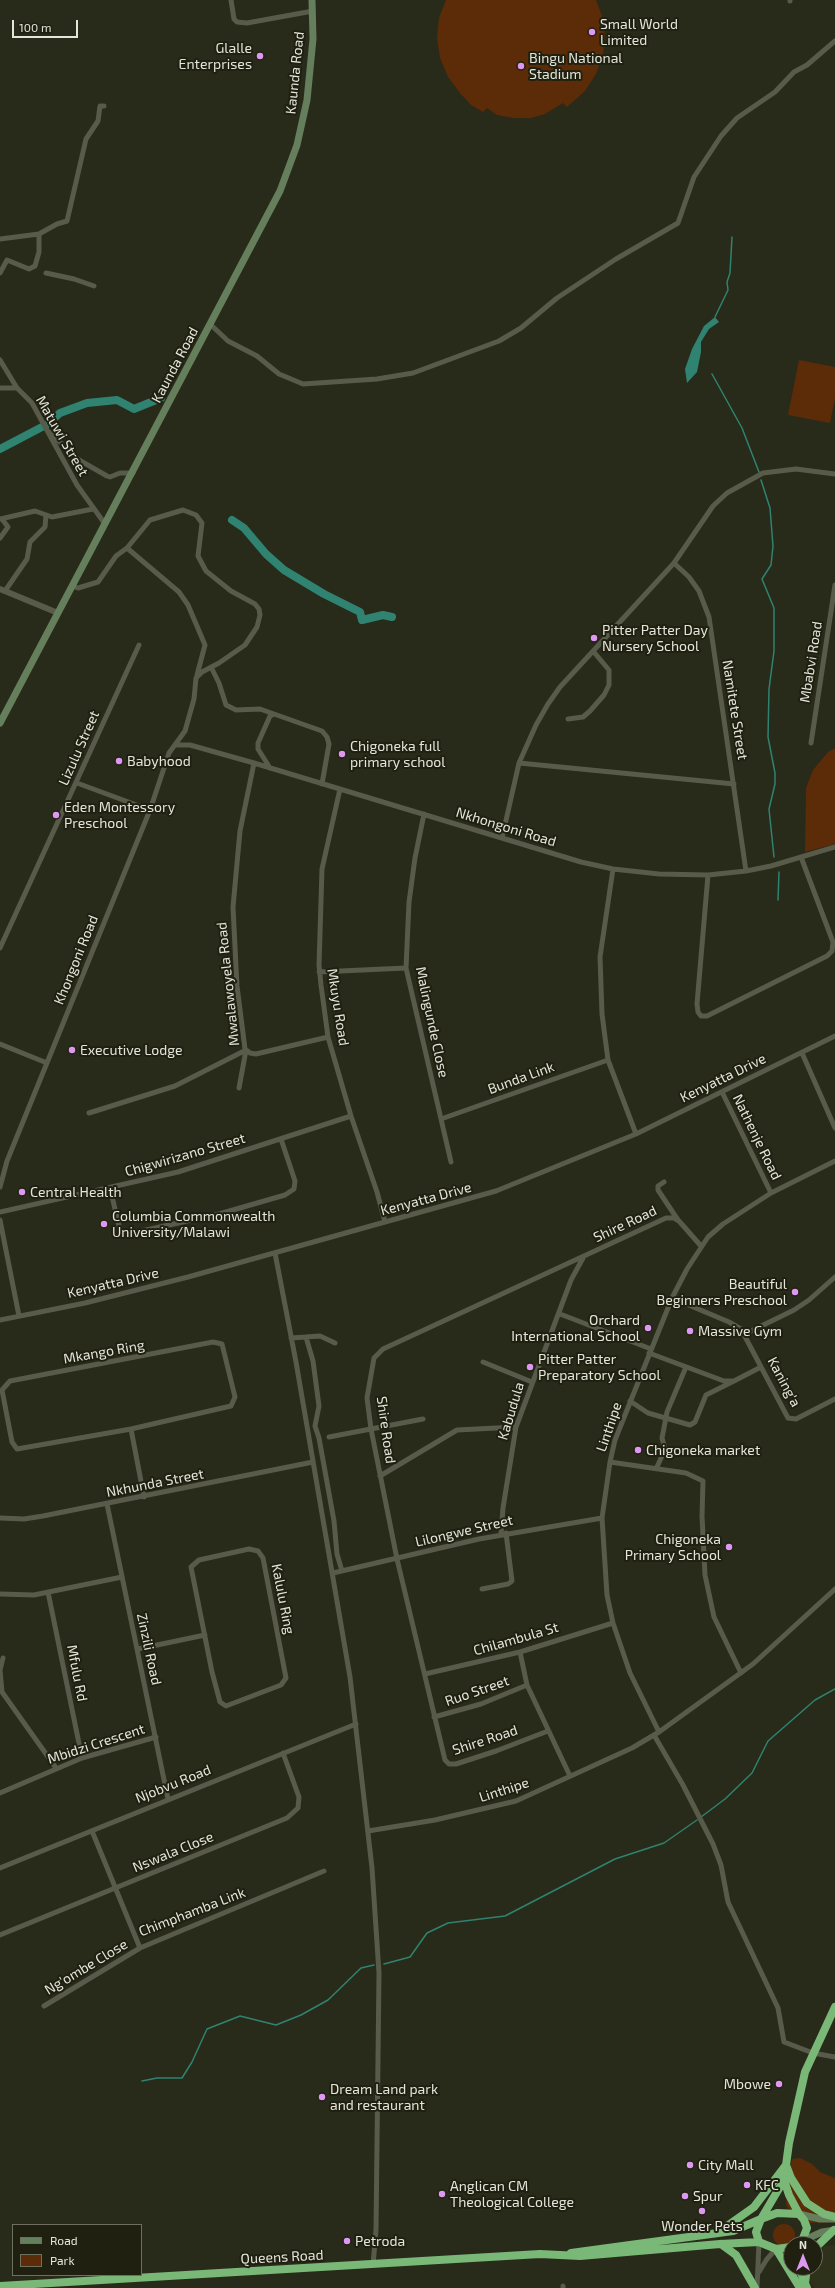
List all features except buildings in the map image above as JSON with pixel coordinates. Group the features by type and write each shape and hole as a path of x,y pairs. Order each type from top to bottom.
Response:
{"highway":[{"path":"760,2242 756,2232 761,2219 784,2180 802,2084 813,2053 835,2007"},
{"path":"786,2165 791,2178 807,2203 824,2214 835,2218"},
{"path":"716,2234 754,2207 786,2165"},
{"path":"784,2180 789,2195 807,2228 803,2236"},
{"path":"565,2254 716,2234 733,2231 777,2212 799,2214"},
{"path":"823,2241 835,2230"},
{"path":"565,2254 580,2256 621,2254 720,2244 760,2242 776,2249 804,2287"},
{"path":"720,2244 736,2255 756,2288"},
{"path":"776,2249 783,2248"},
{"name":"Queens Road","path":"0,2286 565,2254"},
{"path":"801,2276 804,2287"},
{"path":"804,2287 806,2276"}],"main road":[{"name":"Kaunda Road","path":"0,723 275,203 293,157 304,117 309,86 313,11 312,0"},
{"path":"799,2214 820,2219 835,2218"},
{"path":"810,2236 835,2230"}],"street":[{"path":"231,0 234,19 237,22 247,23 313,11"},
{"path":"210,324 228,342 257,356 279,374 303,384 377,379 413,373 498,341 521,328 557,298 616,259 678,223 694,177 721,136 737,118 775,92 794,72 807,65 835,41"},
{"path":"0,238 39,234 57,224 68,221 86,139 98,121 100,106 104,106"},
{"path":"0,273 7,260 29,269 35,266 39,252 39,234"},
{"path":"46,273 74,279 94,286"},
{"name":"Matuwi Street","path":"0,360 17,388 32,404 63,462 93,509 105,524"},
{"path":"0,388 17,388"},
{"path":"48,432 79,460 107,476 110,477 120,473 133,473"},
{"path":"502,838 519,764 536,725 548,704 560,687 674,563 713,506 727,493 755,476 772,471 796,469 835,474"},
{"path":"0,538 8,528 1,519 35,511 46,516 72,514 93,509"},
{"path":"72,586 78,588 98,582 116,556 127,548 150,520 156,516 183,510 200,519 202,524 198,551 202,566 215,579 255,604 259,609 260,615 253,634 245,645 202,672 196,678"},
{"path":"46,516 45,527 33,538 27,559 2,590 58,613"},
{"name":"Khongoni Road","path":"0,1187 7,1161 150,810 169,753 185,731 194,699 196,678 205,645 188,604 180,592 127,548"},
{"name":"Namitete Street","path":"674,563 689,577 707,607 746,871"},
{"name":"Mbabvi Road","path":"810,742 835,585"},
{"name":"Lizulu Street","path":"0,948 139,645"},
{"path":"568,719 583,717 604,695 609,685 609,670 593,651"},
{"path":"211,667 219,683 226,705 236,710 260,709 322,731 327,737 329,744 322,784"},
{"path":"270,768 258,749 258,743 270,716 274,714"},
{"name":"Nkhongoni Road","path":"176,745 190,745 254,763 502,838 613,869 658,874 708,875 746,871 835,847"},
{"name":"Mwalawoyela Road","path":"254,763 240,831 233,907 237,986 246,1050 256,1054 328,1037"},
{"path":"519,764 734,784"},
{"path":"77,783 150,810"},
{"name":"Mkuyu Road","path":"340,789 322,869 319,972 328,1037 351,1116 377,1192 385,1222"},
{"name":"Malingunde Close","path":"424,814 415,858 409,902 406,968 451,1162"},
{"path":"708,875 697,1004 698,1012 701,1016 707,1016 827,956 832,951 833,942 801,857"},
{"path":"613,869 600,957 602,1014 608,1060 636,1134"},
{"path":"319,972 406,968"},
{"name":"Kenyatta Drive","path":"0,1320 109,1298 275,1253 510,1186 636,1134 835,1036"},
{"path":"0,1044 47,1063"},
{"path":"239,1088 246,1050"},
{"path":"89,1113 175,1086 246,1050"},
{"path":"802,1053 835,1128"},
{"name":"Bunda Link","path":"441,1119 608,1060"},
{"name":"Nathenje Road","path":"722,1092 771,1193"},
{"name":"Chigwirizano Street","path":"0,1212 178,1172 351,1116"},
{"path":"110,1188 119,1226 121,1231 127,1234 241,1208 285,1196 294,1189 294,1179 281,1139"},
{"name":"Linthipe","path":"659,1732 630,1672 613,1623 607,1594 602,1518 610,1462 630,1401 672,1298 701,1246 723,1224 771,1193 835,1161"},
{"path":"664,1182 658,1186 658,1190 679,1221"},
{"name":"Shire Road","path":"548,1731 496,1751 453,1765 445,1760 397,1559 371,1429 368,1410 368,1387 372,1363 378,1353 666,1218 674,1218 679,1221 701,1246"},
{"path":"0,1220 2,1246 19,1316"},
{"path":"275,1253 333,1574 356,1724 368,1831 376,1917 379,1973 376,2230 373,2265"},
{"name":"Kabudula","path":"482,1589 512,1582 504,1534 503,1508 516,1427 572,1280 584,1256"},
{"path":"672,1298 732,1324 745,1334 794,1310 809,1300 835,1277"},
{"path":"560,1314 686,1367 724,1381 734,1381"},
{"name":"Kaning'a","path":"745,1334 788,1418 796,1419 835,1399"},
{"path":"306,1337 313,1361 319,1406 315,1426 319,1438 334,1521 337,1554 342,1571"},
{"path":"291,1338 325,1337 335,1343"},
{"name":"Mkango Ring","path":"213,1342 222,1344 235,1397 231,1406 131,1429 17,1449 12,1442 2,1390 10,1381 213,1342"},
{"path":"483,1362 532,1382"},
{"path":"657,1467 664,1448 662,1438 666,1419 686,1367"},
{"path":"630,1401 648,1413 666,1419 693,1424 706,1395 762,1367"},
{"path":"329,1437 423,1419"},
{"path":"380,1476 457,1430 516,1427"},
{"path":"131,1429 144,1497"},
{"name":"Nkhunda Street","path":"0,1518 34,1518 313,1462"},
{"path":"610,1462 657,1467 686,1473 703,1480 702,1516 705,1575 714,1617 741,1673"},
{"name":"Zinzili Road","path":"107,1504 168,1799"},
{"name":"Lilongwe Street","path":"333,1574 504,1534 602,1518"},
{"name":"Kalulu Ring","path":"249,1550 258,1551 262,1558 286,1681 281,1685 233,1704 223,1704 212,1672 206,1635 191,1570 192,1565 199,1560 249,1550"},
{"path":"0,1594 26,1596 122,1578"},
{"name":"Linthipe","path":"368,1831 435,1820 516,1802 626,1751 659,1732 741,1673 835,1589"},
{"name":"Mfulu Rd","path":"48,1592 82,1758"},
{"name":"Chilambula St","path":"425,1674 520,1652 613,1623"},
{"path":"138,1649 206,1635"},
{"path":"520,1652 527,1685 570,1776"},
{"path":"3,1658 0,1670 2,1692 56,1768"},
{"name":"Ruo Street","path":"434,1717 481,1704 527,1685"},
{"name":"Njobvu Road","path":"0,1868 356,1724"},
{"path":"654,1735 683,1785 713,1844 721,1865 730,1908 778,2008 784,2042 813,2053 835,2057"},
{"name":"Mbidzi Crescent","path":"0,1793 82,1758 156,1737"},
{"name":"Nswala Close","path":"0,1935 292,1815 298,1808 298,1798 283,1753"},
{"name":"Chimphamba Link","path":"92,1831 140,1948 324,1871"},
{"name":"Ng'ombe Close","path":"44,2006 140,1948"},
{"path":"756,2288 760,2242"},
{"path":"758,2274 764,2263 776,2249"}],"shaded area":[{"path":"835,2245 835,2288 815,2288 808,2279 810,2276 823,2276 824,2246"}],"green space":[{"name":"Bingu National Stadium","path":"446,0 596,0 602,16 605,36 603,55 596,74 585,91 567,107 563,103 545,114 531,118 514,118 497,115 487,108 483,112 471,105 460,93 448,77 440,58 437,38 439,18"},
{"path":"799,360 835,367 835,398 830,423 788,415"},
{"path":"835,748 835,844 805,852 806,788 813,770 828,752"},
{"path":"800,2158 812,2164 820,2172 835,2178 835,2222 805,2223 794,2217 786,2205 787,2185 792,2159"},
{"path":"784,2224 792,2227 795,2236 783,2236 783,2246 776,2243 773,2235 776,2227"}],"water":[{"path":"715,317 719,322 709,329 701,342 701,352 697,372 687,383 685,369 692,349 704,326"}],"waterway":[{"path":"715,317 728,290 727,282 730,273 732,237"},
{"path":"712,374 742,428 759,472"},
{"path":"46,425 60,413 87,403 117,400 134,409 161,398"},
{"path":"0,449 42,427"},
{"path":"761,480 770,508 773,546 771,565 762,579 774,608 774,651 769,689 768,737 775,773 775,784 769,809 774,857"},
{"path":"232,520 244,528 266,554 284,570 324,594 360,612 362,620 383,615 392,617"},
{"path":"778,900 779,872"},
{"path":"701,1817 725,1799 752,1773 768,1741 815,1700 835,1689"},
{"path":"384,1964 410,1957 427,1933 448,1923 505,1916 615,1859 664,1843 697,1820"},
{"path":"142,2081 157,2078 182,2078 192,2062 207,2029 240,2016 276,2025 301,2015 328,2000 361,1968 374,1965"}],"place":[{"name":"Small World Limited","path":"592,32"},
{"name":"Glalle Enterprises","path":"260,56"},
{"name":"Bingu National Stadium","path":"521,66"},
{"name":"Pitter Patter Day Nursery School","path":"594,638"},
{"name":"Chigoneka full primary school","path":"342,754"},
{"name":"Babyhood","path":"119,761"},
{"name":"Eden Montessory Preschool","path":"56,815"},
{"name":"Executive Lodge","path":"72,1050"},
{"name":"Central Health","path":"22,1192"},
{"name":"Columbia Commonwealth University/Malawi","path":"104,1224"},
{"name":"Beautiful Beginners Preschool","path":"795,1292"},
{"name":"Orchard International School","path":"648,1328"},
{"name":"Massive Gym","path":"690,1331"},
{"name":"Pitter Patter Preparatory School","path":"530,1367"},
{"name":"Chigoneka market","path":"638,1450"},
{"name":"Chigoneka Primary School","path":"729,1547"},
{"name":"Mbowe","path":"779,2084"},
{"name":"Dream Land park and restaurant","path":"322,2097"},
{"name":"City Mall","path":"690,2165"},
{"name":"KFC","path":"747,2185"},
{"name":"Anglican CM Theological College","path":"442,2194"},
{"name":"Spur","path":"685,2196"},
{"name":"Wonder Pets","path":"702,2211"},
{"name":"Petroda","path":"347,2241"}]}
